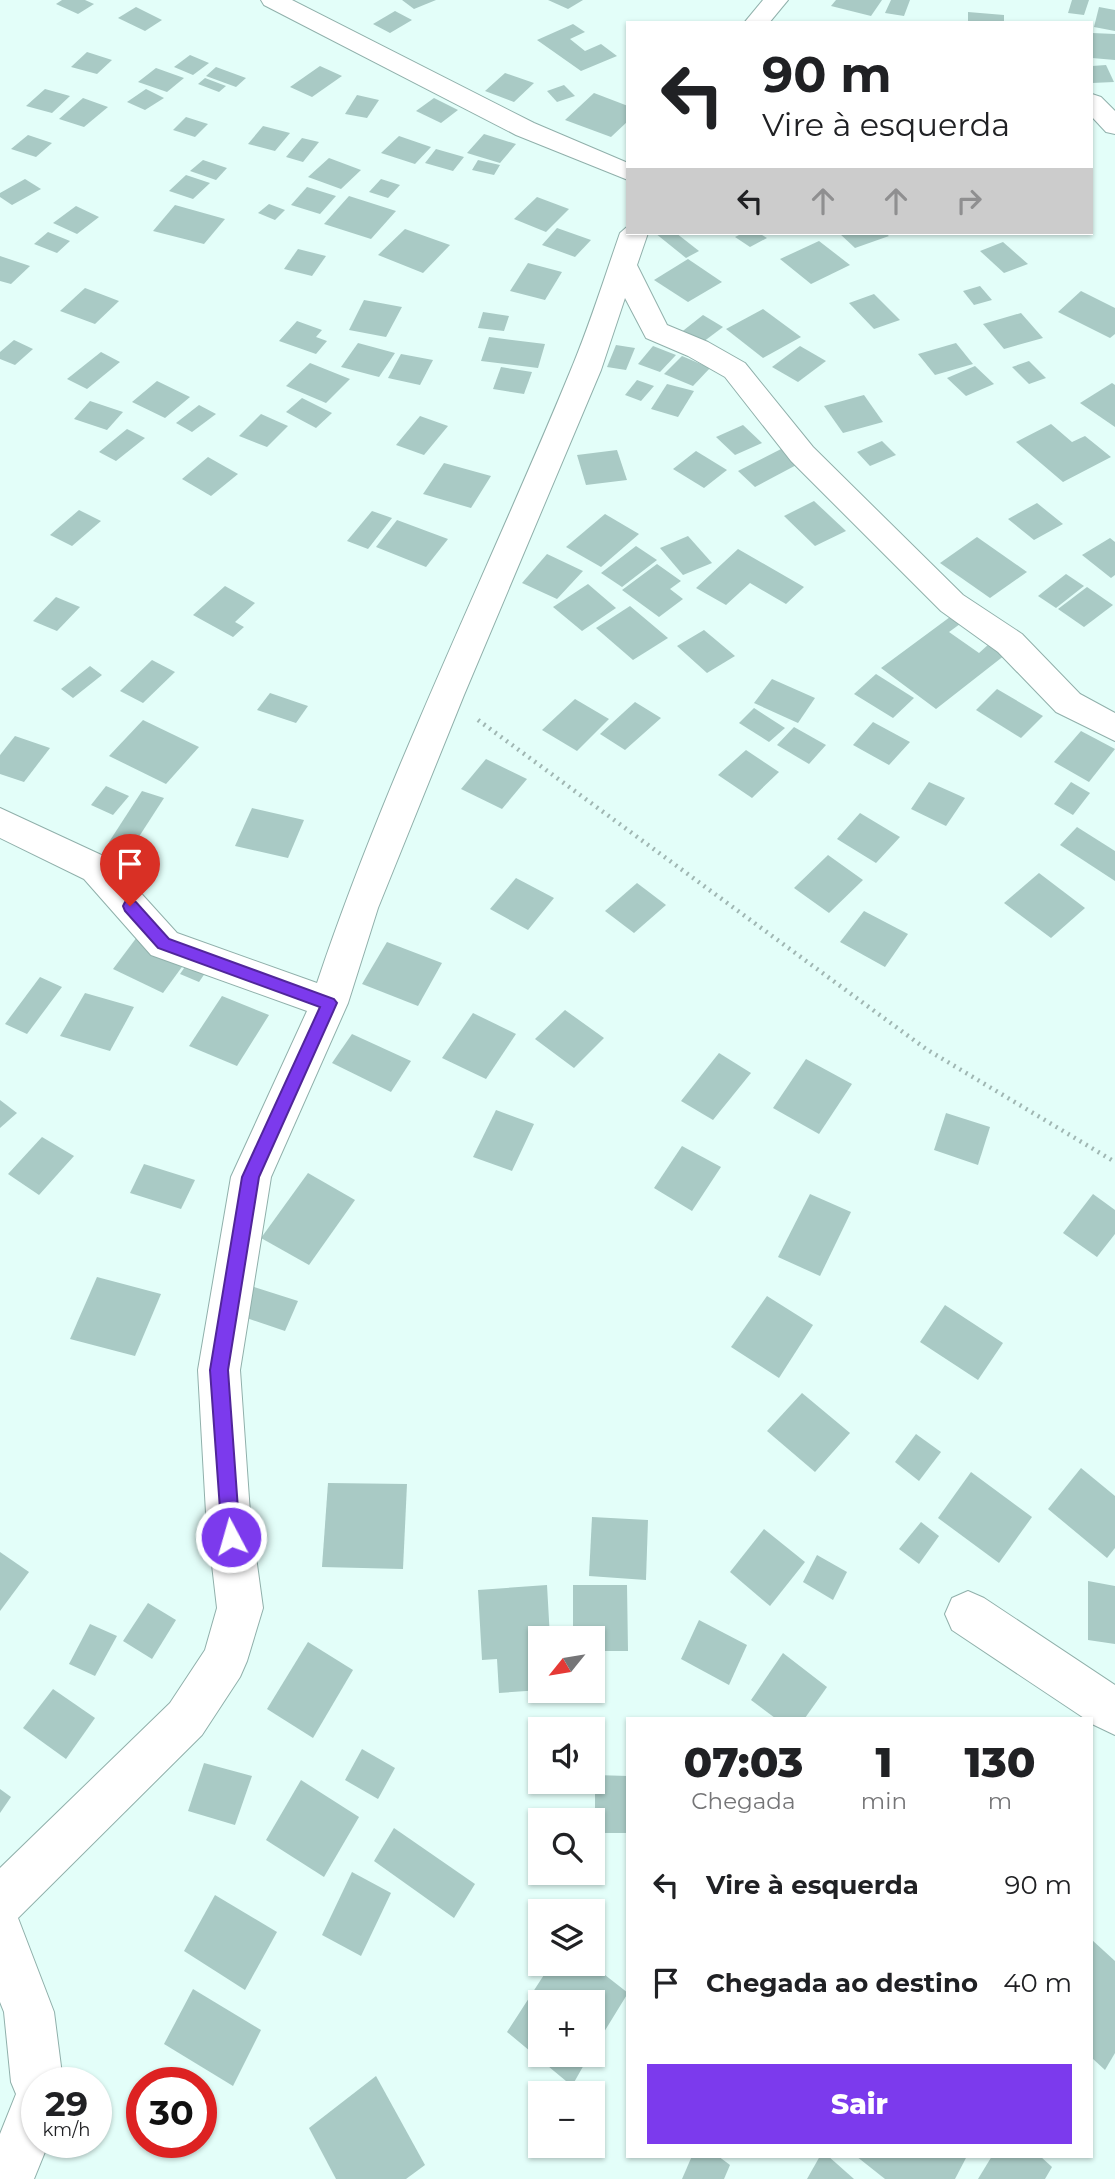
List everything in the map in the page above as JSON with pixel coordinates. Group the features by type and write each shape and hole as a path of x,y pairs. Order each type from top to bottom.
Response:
{"street":[{"path":"273,0 525,129 626,171"},
{"path":"758,21 776,0"},
{"path":"1093,103 1115,125"},
{"path":"0,1902 186,1719 224,1661 240,1608 228,1513 220,1383 223,1342 251,1177 329,1003 360,908 447,695 586,370 633,235"},
{"path":"624,267 656,331 698,349 735,370 802,454 951,603 1010,643 1068,703 1115,728"},
{"path":"0,822 97,869 164,944 329,1003"},
{"path":"968,1614 1115,1713"},
{"path":"0,1934 29,2012 35,2067"},
{"path":"8,2179 21,2146"}],"path":[{"path":"447,695 551,776 926,1049 1115,1162"}],"building":[{"path":"62,0 85,0 94,4 78,14 56,4"},
{"path":"402,0 436,0 414,9"},
{"path":"548,0 583,0 568,9"},
{"path":"836,0 882,0 871,16 831,6"},
{"path":"891,0 910,0 904,16 885,13"},
{"path":"1072,0 1089,0 1084,15 1068,13"},
{"path":"136,7 162,20 145,31 118,18"},
{"path":"1099,7 1115,10 1115,31 1094,27"},
{"path":"395,11 412,20 390,33 373,24"},
{"path":"968,12 1004,15 1004,21 968,21"},
{"path":"573,24 585,32 570,39 585,51 601,44 617,56 581,71 537,40"},
{"path":"1093,33 1115,34 1115,60 1093,58"},
{"path":"87,52 112,60 97,74 71,67"},
{"path":"190,55 209,63 193,75 174,67"},
{"path":"1106,65 1114,82 1093,83 1093,66"},
{"path":"320,66 342,76 312,97 290,87"},
{"path":"216,67 246,78 236,87 206,76"},
{"path":"156,68 184,78 167,92 138,82"},
{"path":"505,73 534,83 514,102 485,91"},
{"path":"205,78 226,86 219,92 198,84"},
{"path":"564,85 575,96 557,102 547,91"},
{"path":"45,89 70,96 52,113 26,106"},
{"path":"146,89 164,98 145,110 127,102"},
{"path":"594,93 626,105 626,123 611,137 565,120"},
{"path":"357,95 379,100 367,118 345,114"},
{"path":"83,98 108,107 84,127 59,119"},
{"path":"434,98 458,110 441,123 416,111"},
{"path":"186,117 208,124 195,137 173,130"},
{"path":"263,126 290,133 275,151 248,144"},
{"path":"484,134 516,144 500,163 467,153"},
{"path":"28,135 52,143 36,157 11,149"},
{"path":"399,136 431,147 415,164 381,153"},
{"path":"302,138 319,142 303,162 286,157"},
{"path":"436,149 464,157 453,171 425,163"},
{"path":"329,158 361,170 341,189 308,177"},
{"path":"203,160 227,168 216,180 190,171"},
{"path":"478,160 500,165 494,175 472,170"},
{"path":"186,175 210,183 193,199 169,191"},
{"path":"25,179 41,189 12,205 0,197 0,193"},
{"path":"381,179 400,185 388,198 369,192"},
{"path":"307,187 336,196 320,214 291,205"},
{"path":"349,196 396,211 371,239 324,224"},
{"path":"537,197 569,209 546,232 514,219"},
{"path":"269,204 285,210 275,220 258,213"},
{"path":"175,205 225,219 204,244 153,231"},
{"path":"76,206 99,217 77,234 53,223"},
{"path":"557,228 591,240 575,257 542,245"},
{"path":"405,229 450,245 423,273 378,255"},
{"path":"48,232 70,241 57,253 34,244"},
{"path":"657,235 679,235 699,251 686,258"},
{"path":"762,235 767,238 750,247 735,237"},
{"path":"841,235 889,236 855,248"},
{"path":"819,241 850,265 811,284 780,259"},
{"path":"1003,242 1028,264 1004,273 980,251"},
{"path":"298,249 326,256 312,276 284,269"},
{"path":"0,256 30,266 11,284 0,281"},
{"path":"688,259 722,282 688,302 654,280"},
{"path":"528,263 562,272 545,300 510,291"},
{"path":"980,286 992,300 974,305 963,291"},
{"path":"85,288 119,301 95,324 60,311"},
{"path":"1081,291 1115,308 1115,334 1110,338 1058,312"},
{"path":"874,294 900,320 874,329 849,303"},
{"path":"364,300 402,307 386,337 349,330"},
{"path":"763,309 801,337 763,358 726,329"},
{"path":"483,312 509,316 504,331 478,328"},
{"path":"1021,313 1043,338 1004,349 983,324"},
{"path":"703,315 723,327 699,345 679,334"},
{"path":"297,321 322,330 316,337 327,341 316,354 279,341"},
{"path":"489,337 545,344 538,368 481,361"},
{"path":"14,340 33,349 15,365 0,359 0,352"},
{"path":"358,343 395,353 379,377 341,367"},
{"path":"956,343 973,364 935,375 918,354"},
{"path":"616,345 635,348 626,370 607,367"},
{"path":"653,346 676,355 660,372 638,364"},
{"path":"800,346 826,361 798,382 772,367"},
{"path":"101,352 120,362 87,389 67,379"},
{"path":"401,354 433,360 420,385 388,378"},
{"path":"682,356 710,368 693,386 664,374"},
{"path":"1029,361 1046,378 1029,384 1012,367"},
{"path":"310,363 350,379 326,403 286,386"},
{"path":"975,366 994,384 966,396 947,378"},
{"path":"501,367 532,372 524,394 493,389"},
{"path":"637,380 654,386 641,401 625,395"},
{"path":"157,381 190,397 165,418 132,402"},
{"path":"1112,383 1115,385 1115,427 1080,403"},
{"path":"667,384 694,391 678,417 651,409"},
{"path":"864,395 883,422 843,433 824,406"},
{"path":"302,398 332,413 316,428 286,412"},
{"path":"90,401 123,412 107,430 74,419"},
{"path":"199,405 216,414 192,432 176,423"},
{"path":"261,414 288,426 267,447 239,436"},
{"path":"420,416 448,426 424,455 396,445"},
{"path":"1051,424 1072,442 1085,436 1111,457 1063,482 1016,442"},
{"path":"743,425 762,443 735,455 716,437"},
{"path":"127,429 145,438 116,461 99,452"},
{"path":"882,441 896,455 870,466 857,452"},
{"path":"785,447 802,462 755,487 738,471"},
{"path":"617,450 627,480 586,485 577,455"},
{"path":"696,451 727,470 704,488 673,469"},
{"path":"208,457 238,474 211,496 182,479"},
{"path":"444,463 491,476 471,508 423,494"},
{"path":"814,501 846,531 815,546 784,516"},
{"path":"1037,503 1063,524 1034,540 1008,519"},
{"path":"79,510 101,521 72,546 50,535"},
{"path":"372,511 392,518 368,549 347,541"},
{"path":"605,514 639,534 601,567 566,547"},
{"path":"397,520 448,539 426,567 376,547"},
{"path":"688,536 712,563 683,575 660,548"},
{"path":"977,537 1027,572 990,598 940,563"},
{"path":"1110,538 1115,542 1115,575 1111,578 1082,555"},
{"path":"636,546 657,560 622,587 601,573"},
{"path":"738,549 804,587 786,604 750,583 726,605 696,588"},
{"path":"547,554 583,571 557,599 522,583"},
{"path":"657,564 681,581 670,589 683,599 659,617 622,590"},
{"path":"1066,574 1084,586 1056,608 1038,596"},
{"path":"588,584 616,608 582,631 553,607"},
{"path":"225,586 255,603 235,622 244,627 233,637 193,615"},
{"path":"1087,587 1113,605 1084,627 1058,609"},
{"path":"56,597 80,607 57,631 33,621"},
{"path":"630,606 668,638 633,660 596,628"},
{"path":"950,617 960,624 949,632 979,653 989,644 1005,655 936,709 881,668"},
{"path":"704,630 735,656 707,673 677,646"},
{"path":"152,660 175,672 143,703 120,691"},
{"path":"90,666 102,675 73,698 61,689"},
{"path":"876,674 914,698 893,718 854,694"},
{"path":"772,679 815,698 798,723 754,703"},
{"path":"997,689 1043,716 1021,738 976,710"},
{"path":"270,693 308,706 296,723 257,710"},
{"path":"575,699 609,719 577,751 542,730"},
{"path":"635,702 661,718 625,750 600,734"},
{"path":"754,708 785,728 769,742 739,723"},
{"path":"143,720 199,747 166,784 109,756"},
{"path":"873,722 910,742 889,765 853,745"},
{"path":"794,727 826,745 809,764 777,745"},
{"path":"1081,731 1115,749 1089,782 1054,762"},
{"path":"15,736 50,748 24,782 0,774 0,755"},
{"path":"746,750 779,772 752,798 718,775"},
{"path":"486,759 527,779 502,809 461,789"},
{"path":"929,782 965,798 946,826 911,809"},
{"path":"1071,782 1090,793 1073,815 1054,804"},
{"path":"106,786 129,796 113,815 91,805"},
{"path":"142,791 164,798 131,849 109,842"},
{"path":"252,808 304,820 288,858 235,846"},
{"path":"860,813 900,837 876,863 837,839"},
{"path":"1077,827 1115,851 1115,881 1060,845"},
{"path":"828,855 863,880 829,913 794,888"},
{"path":"1039,873 1085,908 1051,938 1004,903"},
{"path":"516,878 554,898 528,930 490,909"},
{"path":"637,883 666,905 634,933 605,911"},
{"path":"864,911 908,934 885,967 840,942"},
{"path":"137,937 187,960 163,993 113,969"},
{"path":"387,942 442,963 418,1006 362,984"},
{"path":"193,955 212,963 199,982 180,974"},
{"path":"40,977 62,987 27,1034 5,1024"},
{"path":"85,993 134,1007 110,1051 60,1036"},
{"path":"222,996 269,1015 237,1066 189,1046"},
{"path":"565,1010 604,1038 574,1068 535,1039"},
{"path":"473,1013 516,1034 486,1079 442,1058"},
{"path":"352,1034 411,1061 391,1092 332,1063"},
{"path":"719,1053 751,1073 713,1120 681,1101"},
{"path":"806,1059 852,1084 819,1134 773,1108"},
{"path":"0,1100 17,1113 0,1128"},
{"path":"496,1110 534,1124 512,1171 473,1157"},
{"path":"946,1113 990,1127 978,1165 934,1150"},
{"path":"42,1137 74,1156 39,1195 8,1174"},
{"path":"682,1146 721,1167 692,1211 654,1188"},
{"path":"144,1164 195,1180 181,1209 130,1193"},
{"path":"308,1173 355,1200 309,1265 261,1238"},
{"path":"810,1194 851,1212 820,1276 778,1257"},
{"path":"1093,1194 1115,1210 1115,1234 1097,1257 1063,1233"},
{"path":"97,1277 161,1294 135,1356 70,1339"},
{"path":"251,1286 298,1301 285,1331 238,1315"},
{"path":"767,1296 813,1325 779,1378 731,1347"},
{"path":"945,1305 1003,1343 978,1380 920,1342"},
{"path":"802,1393 850,1433 815,1472 767,1431"},
{"path":"916,1434 941,1452 919,1481 895,1462"},
{"path":"1081,1468 1115,1496 1115,1548 1107,1558 1048,1509"},
{"path":"971,1472 1032,1517 999,1563 938,1518"},
{"path":"328,1483 407,1484 403,1569 322,1567"},
{"path":"592,1517 648,1520 646,1580 589,1576"},
{"path":"921,1522 939,1536 919,1564 899,1549"},
{"path":"764,1529 805,1562 770,1606 730,1572"},
{"path":"0,1552 29,1572 0,1611"},
{"path":"817,1555 847,1572 833,1600 803,1582"},
{"path":"1088,1581 1115,1586 1115,1644 1088,1640"},
{"path":"547,1585 549,1626 528,1626 528,1691 499,1693 497,1659 482,1660 478,1590"},
{"path":"573,1585 627,1585 628,1651 606,1651 606,1626 573,1626"},
{"path":"148,1603 176,1620 152,1659 123,1641"},
{"path":"699,1620 747,1645 729,1685 681,1659"},
{"path":"90,1624 117,1636 95,1676 69,1664"},
{"path":"308,1642 353,1670 313,1738 267,1709"},
{"path":"783,1653 827,1687 806,1717 774,1717 751,1700"},
{"path":"53,1689 95,1718 66,1759 23,1728"},
{"path":"362,1749 395,1768 378,1799 345,1780"},
{"path":"204,1763 252,1776 235,1825 188,1811"},
{"path":"605,1775 626,1776 626,1833 605,1833 605,1808 595,1808 595,1794 605,1794"},
{"path":"301,1780 359,1817 324,1877 266,1840"},
{"path":"0,1789 11,1797 0,1813"},
{"path":"394,1828 475,1884 454,1918 374,1861"},
{"path":"352,1872 391,1893 361,1956 322,1935"},
{"path":"215,1895 277,1932 245,1990 184,1951"},
{"path":"1093,1941 1115,1961 1115,2053 1105,2070 1093,2059"},
{"path":"605,1975 626,1991 626,1996 605,2030 605,1990 534,1990 543,1976"},
{"path":"193,1989 261,2030 233,2086 217,2076 217,2067 202,2067 164,2044"},
{"path":"528,2000 528,2049 507,2032"},
{"path":"549,2067 583,2067 575,2081 566,2081"},
{"path":"376,2076 425,2165 406,2179 336,2179 309,2128"},
{"path":"691,2158 721,2158 730,2165 724,2179 682,2179"},
{"path":"819,2158 830,2158 854,2179 807,2179"},
{"path":"859,2158 966,2158 955,2179 885,2179"},
{"path":"991,2158 1042,2158 1052,2167 1045,2179 978,2179"}],"route":[{"path":"130,906 164,944 329,1003 251,1177 219,1370 231,1537"}]}
